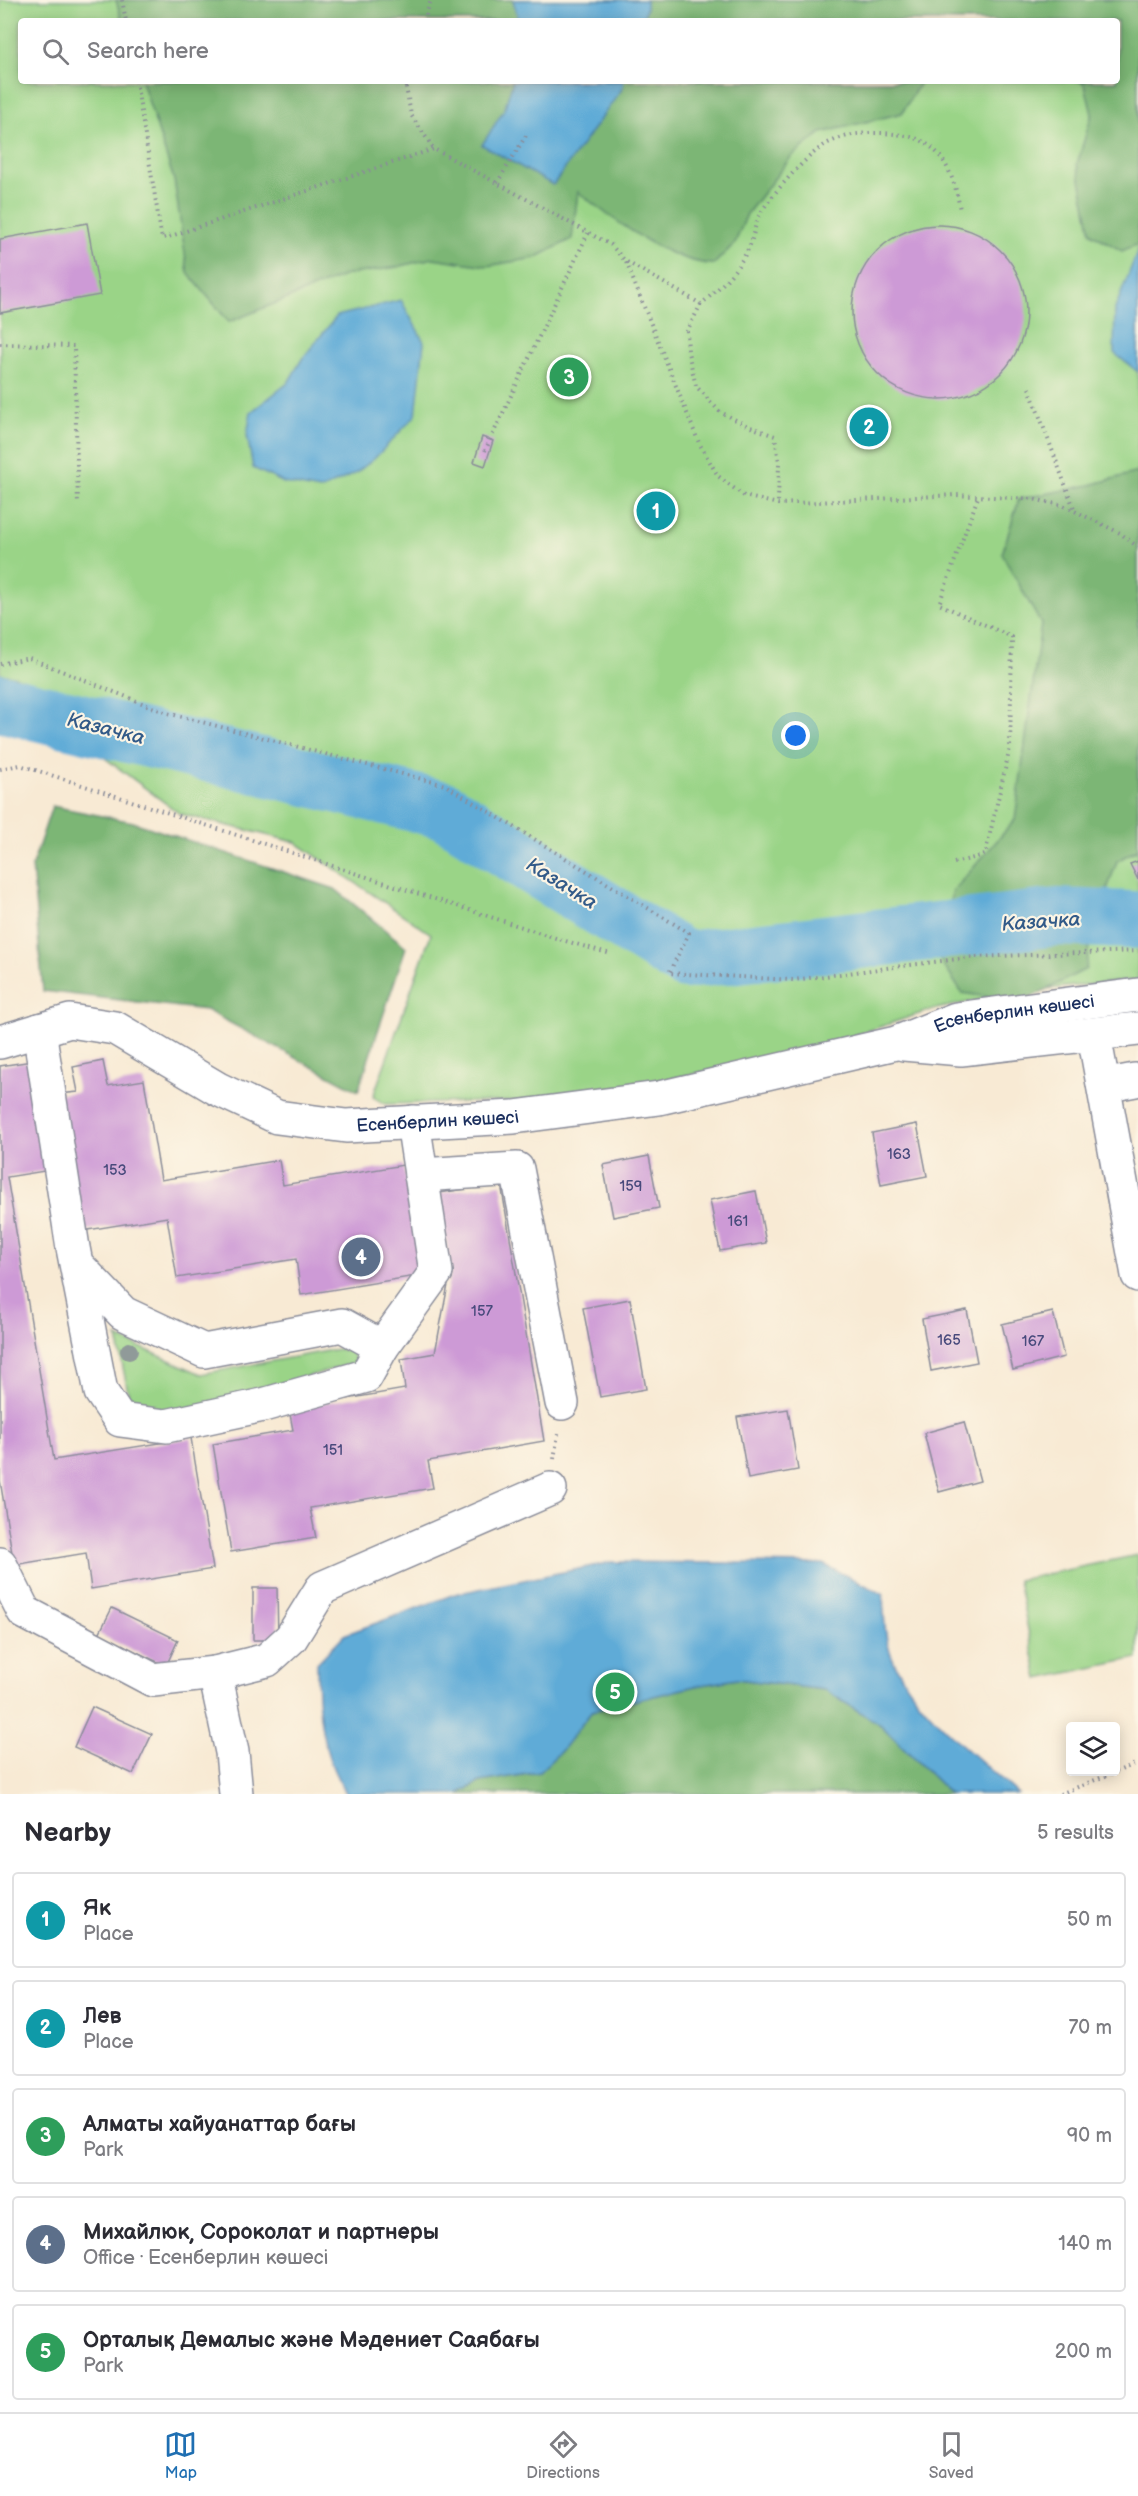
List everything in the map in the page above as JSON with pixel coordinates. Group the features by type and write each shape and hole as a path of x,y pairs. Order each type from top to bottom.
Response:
{"street":[{"name":"Есенберлин көшесі","path":"0,1042 40,1036 70,1021 115,1028 218,1089 277,1117 346,1126 514,1117 659,1098 896,1043 956,1020 1138,995"},
{"name":"Есенберлин көшесі","path":"896,1043 961,1048 1138,1029"},
{"path":"1094,1035 1129,1085 1138,1275"},
{"path":"0,1054 40,1036 76,1265 101,1392 120,1420 166,1426 263,1405 366,1376 382,1347 436,1272 413,1122"},
{"path":"421,1175 517,1169 562,1403"},
{"path":"76,1265 123,1313 204,1351 342,1325 382,1347"},
{"path":"0,1564 24,1612 153,1680 216,1673 267,1660 291,1638 322,1588 550,1488"},
{"path":"216,1673 232,1752 236,1794"}],"path":[{"path":"122,0 125,18"},
{"path":"425,18 431,0"},
{"path":"136,84 162,239 434,149"},
{"path":"406,84 411,115 434,149 611,245 627,262 701,304"},
{"path":"778,504 779,462 775,436 748,426 720,411 696,386 688,352 687,331 701,304 720,289 736,267 750,246 760,215 772,198 793,173 826,144 866,133 888,133 920,138 940,154 958,191 960,212"},
{"path":"497,183 526,134"},
{"path":"485,451 588,232"},
{"path":"627,262 699,443 718,476 744,496 778,504 956,495 1032,499 1062,505 1120,533 1138,547"},
{"path":"0,344 74,346 78,505"},
{"path":"1029,388 1075,512"},
{"path":"954,862 985,855 1010,748 1012,637 939,603 978,497"},
{"path":"0,664 29,658 167,713 445,785 689,933 669,973 793,980 972,957 1138,951"},
{"path":"0,769 20,765 611,954"},
{"path":"550,1488 562,1403"},
{"path":"1060,1794 1138,1763"}],"green space":[{"path":"0,0 1138,0 1138,980 1024,991 931,1010 804,1052 640,1085 523,1101 385,1104 373,1097 431,934 295,842 180,814 58,723 43,686 0,674"},
{"path":"116,0 1138,0 1138,244 1122,251 1091,233 1077,164 1092,114 1084,84 1120,84 1120,18 121,18"},
{"path":"143,84 919,84 902,113 821,133 791,157 747,214 735,243 714,264 697,262 679,256 642,238 578,192 572,239 535,258 487,266 433,258 397,267 346,275 229,322 188,273 174,180"},
{"path":"1138,472 1138,849 1117,861 1090,938 1086,969 1022,1002 962,993 934,951 953,891 1015,820 1041,624 1002,554 1019,499 1090,485"},
{"path":"52,806 133,822 335,889 406,947 358,1091 206,1010 43,991 32,866"},
{"path":"117,1337 201,1374 338,1349 353,1351 355,1363 163,1417 131,1408"},
{"path":"1138,1555 1138,1658 1038,1679 1018,1580"},
{"path":"737,1679 825,1690 881,1725 950,1794 458,1794 480,1782 539,1772 561,1751 592,1711 695,1686"}],"water":[{"path":"513,0 646,0 643,18 518,18"},
{"path":"512,84 623,84 622,89 553,185 482,145 504,110"},
{"path":"1138,250 1138,372 1114,353 1115,309"},
{"path":"401,300 424,342 416,415 375,458 356,473 320,490 284,483 253,468 247,435 251,412 288,383 302,359 337,316"},
{"path":"612,1562 823,1564 883,1594 888,1645 896,1667 909,1688 942,1727 1018,1794 950,1794 881,1725 825,1690 737,1679 695,1686 592,1711 561,1751 539,1772 480,1782 458,1794 347,1794 331,1764 326,1748 317,1680 317,1663 344,1635 455,1594"}],"building":[{"path":"87,223 100,295 0,313 0,239"},
{"path":"939,225 956,226 972,231 988,239 1001,250 1012,263 1020,279 1025,295 1025,329 1020,345 1012,361 1001,374 988,385 972,393 956,398 939,399 922,398 906,393 890,385 877,374 866,361 858,345 853,329 852,312 853,295 858,279 866,263 877,250 890,239 906,231 922,226"},
{"path":"482,437 493,441 485,466 474,462"},
{"path":"1138,861 1138,880 1130,864"},
{"path":"32,1061 51,1170 7,1177 54,1460 191,1438 213,1569 91,1589 86,1553 14,1565 0,1480 0,1066"},
{"path":"103,1061 108,1086 144,1080 161,1180 279,1160 283,1185 403,1165 422,1275 301,1295 296,1259 177,1278 167,1217 82,1231 59,1094 78,1092 73,1067"},
{"path":"917,1124 927,1176 881,1185 872,1133"},
{"path":"649,1156 659,1208 613,1217 603,1165"},
{"path":"501,1184 544,1441 428,1461 433,1488 310,1508 316,1538 231,1552 213,1444 293,1430 289,1409 405,1389 401,1359 435,1353 451,1269 439,1193"},
{"path":"756,1191 766,1243 720,1251 710,1200"},
{"path":"630,1299 646,1389 600,1397 583,1308"},
{"path":"967,1310 977,1362 931,1371 922,1319"},
{"path":"1053,1312 1064,1357 1013,1370 1002,1324"},
{"path":"788,1409 798,1470 748,1479 737,1417"},
{"path":"964,1422 980,1481 939,1492 924,1433"},
{"path":"253,1588 277,1588 278,1640 253,1640"},
{"path":"112,1608 178,1640 166,1666 99,1634"},
{"path":"92,1707 152,1734 133,1774 74,1747"}],"waterway":[{"name":"Казачка","path":"0,703 444,810 685,960 1058,917 1132,920"}],"place":[{"name":"Алматы хайуанаттар бағы","path":"569,377"},
{"name":"Лев","path":"869,427"},
{"name":"Як","path":"656,511"},
{"name":"Михайлюк, Сороколат и партнеры","path":"361,1257"},
{"name":"Орталық Демалыс және Мәдениет Саябағы","path":"615,1692"}]}
